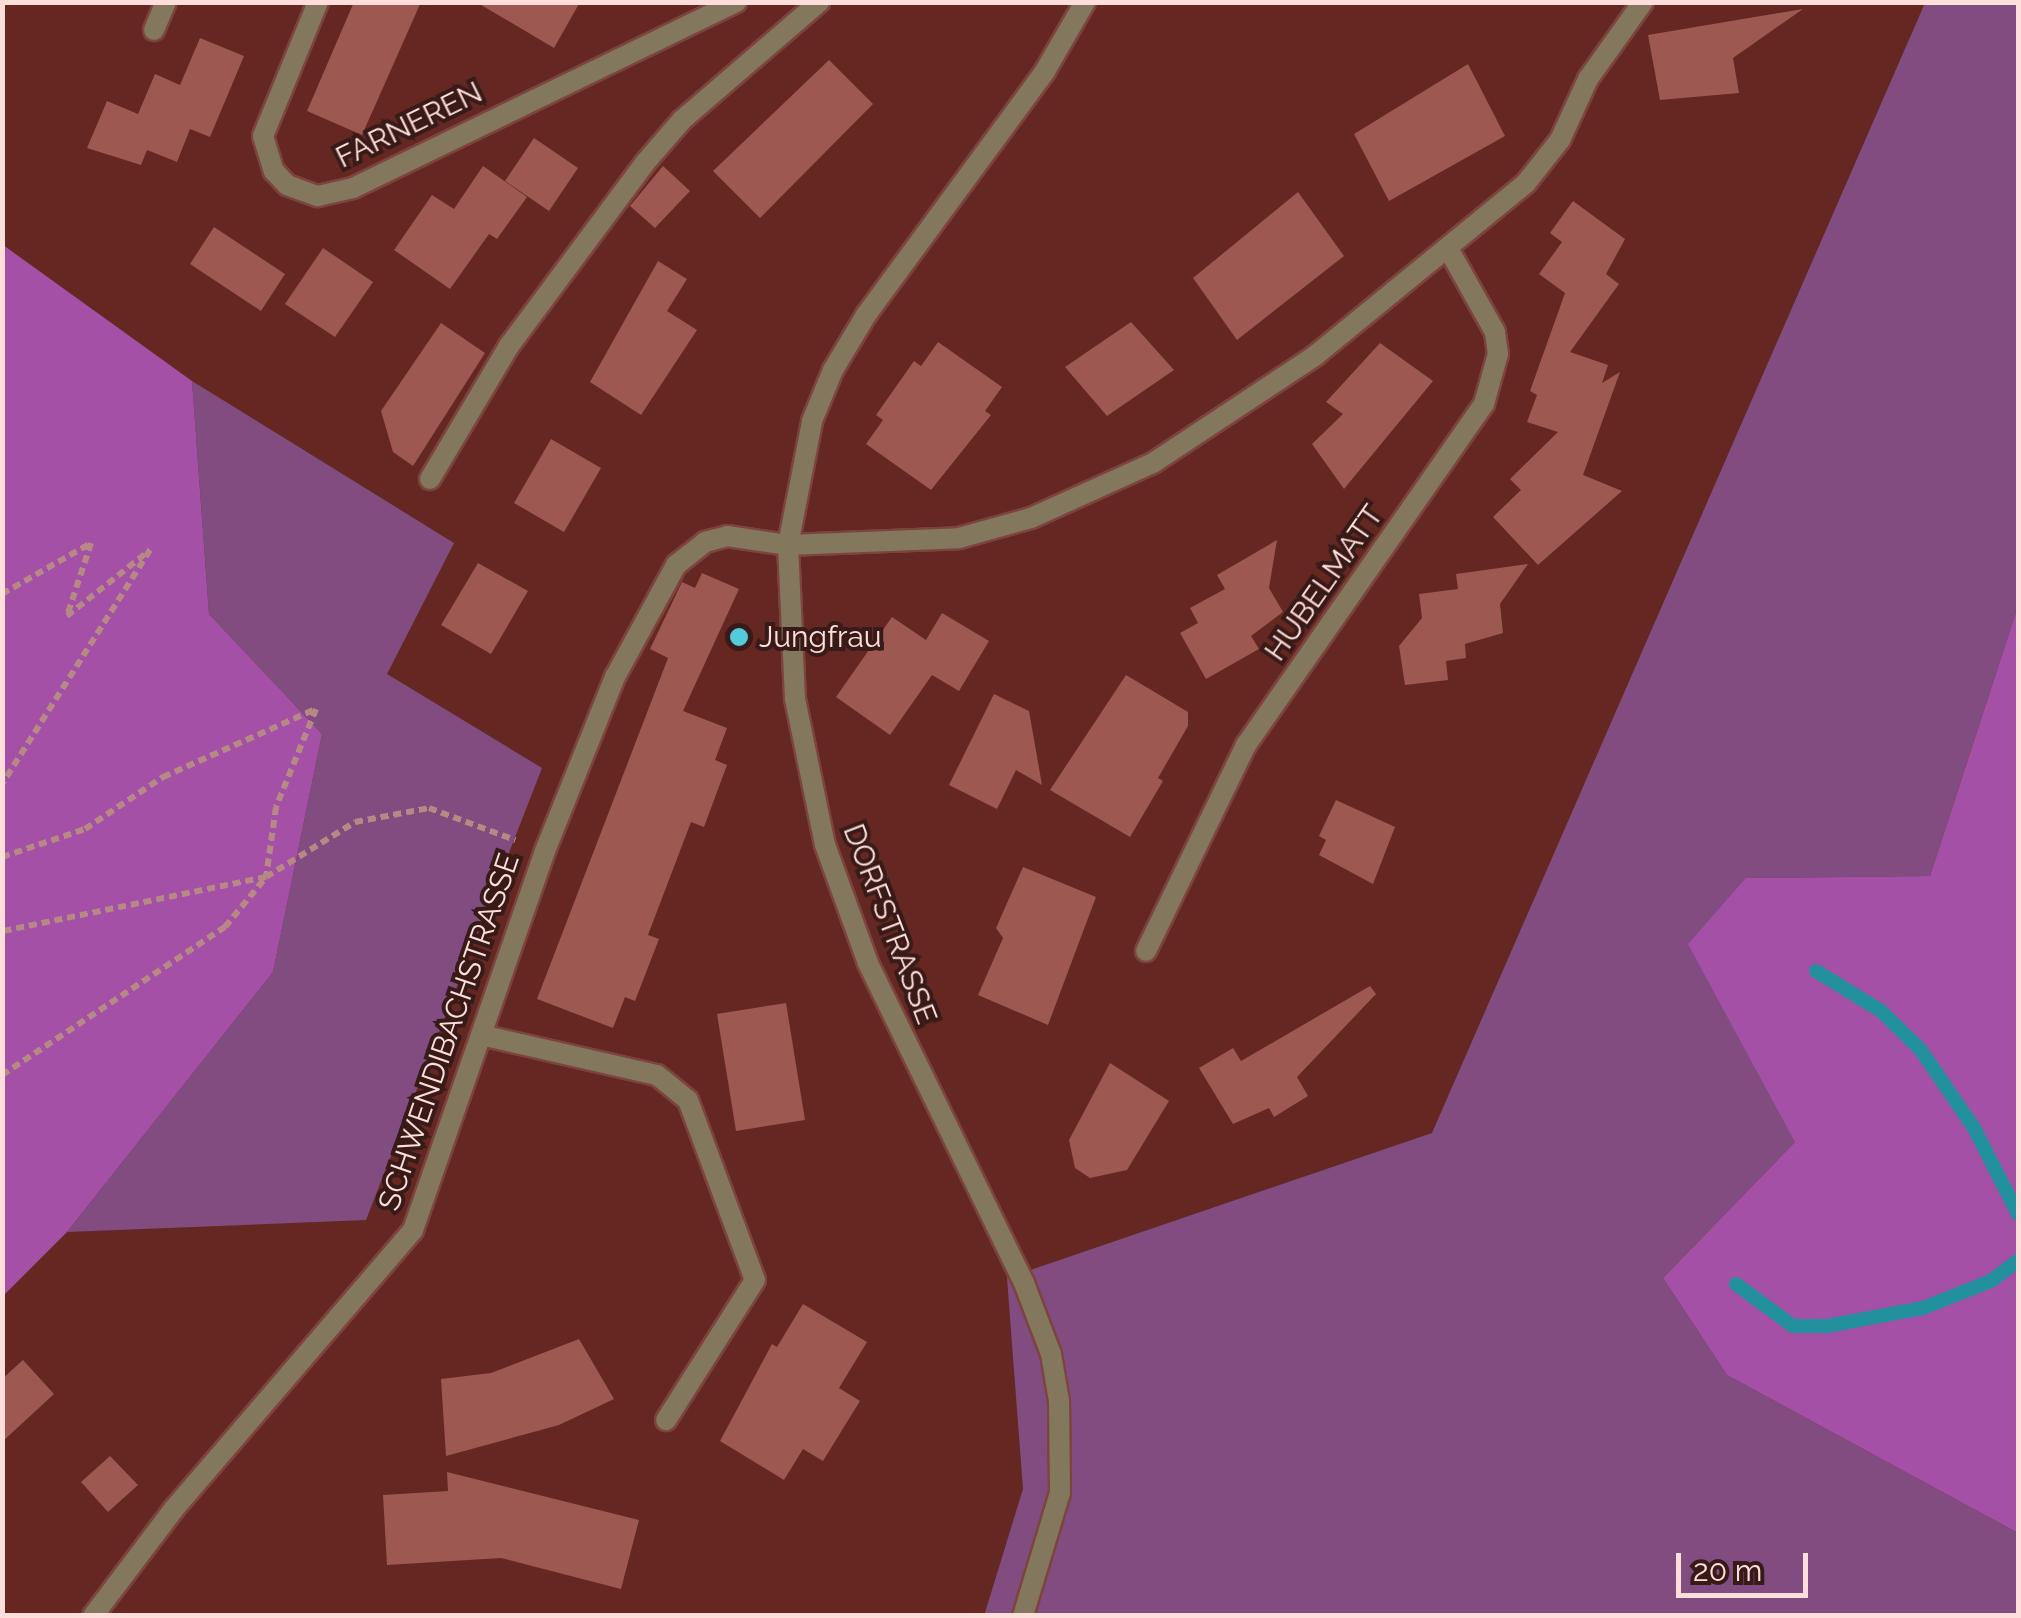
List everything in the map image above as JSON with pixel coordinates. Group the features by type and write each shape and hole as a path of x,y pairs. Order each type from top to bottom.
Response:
{"street":[{"path":"154,30 166,2"},
{"name":"FARNEREN","path":"318,2 263,136 274,171 288,185 318,196 353,188 736,2"},
{"path":"430,479 510,346 633,178 682,120 818,2"},
{"name":"DORFSTRASSE","path":"1023,1616 1060,1493 1060,1416 1052,1354 1024,1282 876,981 825,845 795,699 788,544 812,421 833,370 866,315 1045,70 1085,2"},
{"path":"788,544 958,538 1073,499 1206,432 1448,250 1526,183 1560,140 1588,78 1643,2"},
{"name":"HUBELMATT","path":"1146,951 1246,745 1484,404 1498,354 1495,332 1448,250"},
{"name":"SCHWENDIBACHSTRASSE","path":"93,1616 174,1508 413,1230 545,851 615,677 676,564 705,542 727,536 788,544"},
{"path":"480,1035 657,1075 688,1100 755,1280 666,1420"}],"path":[{"path":"2,594 92,543 66,616 150,550 2,784"},
{"path":"2,857 85,829 164,778 316,709 276,807 266,877"},
{"path":"2,1076 224,927 266,877 355,822 429,808 545,851"},
{"path":"2,932 266,877"}],"shaded area":[{"path":"1925,3 2018,3 2018,606 1930,876 1746,878 1795,1142 1663,1278 1727,1375 2018,1533 2018,1615 984,1616 1023,1489 1007,1278 1432,1133"},
{"path":"3,245 192,381 209,614 322,734 273,972 67,1232 3,1296"},
{"path":"192,381 454,543 387,674 542,768 366,1220 67,1232 273,972 322,734 209,614"},
{"path":"2018,606 2018,1533 1727,1375 1663,1278 1795,1142 1688,944 1746,878 1930,876"}],"building":[{"path":"354,2 421,2 362,135 307,111"},
{"path":"476,2 580,2 554,48"},
{"path":"1803,9 1733,58 1739,93 1660,100 1648,35"},
{"path":"200,38 244,56 210,137 190,129 177,162 147,150 141,165 87,148 107,101 138,114 155,74 180,85"},
{"path":"829,60 873,104 760,218 713,171"},
{"path":"1468,64 1505,136 1389,201 1354,134"},
{"path":"534,138 578,168 549,211 505,181"},
{"path":"483,166 527,197 497,239 489,234 450,289 394,250 432,195 454,209"},
{"path":"663,166 690,191 655,228 630,206"},
{"path":"1298,192 1344,256 1237,340 1193,278"},
{"path":"1573,201 1625,239 1606,274 1619,284 1570,352 1608,365 1602,383 1620,372 1583,475 1622,491 1538,565 1493,517 1521,490 1510,479 1558,432 1527,422 1537,395 1530,391 1565,293 1539,274 1562,242 1550,233"},
{"path":"214,227 285,274 261,311 190,264"},
{"path":"323,248 373,282 335,337 285,304"},
{"path":"658,261 687,279 667,311 697,330 641,415 590,382"},
{"path":"1131,322 1174,370 1107,416 1065,367"},
{"path":"441,323 485,353 413,466 393,452 381,411"},
{"path":"938,342 1002,387 985,411 991,415 931,490 866,444 883,420 876,415 914,361 921,366"},
{"path":"1380,343 1433,381 1344,489 1312,444 1343,414 1326,402"},
{"path":"551,439 601,468 564,532 514,503"},
{"path":"1277,540 1269,588 1283,612 1251,636 1259,649 1206,679 1180,633 1198,623 1190,608 1225,589 1217,575"},
{"path":"478,563 528,591 491,654 441,625"},
{"path":"1528,564 1500,604 1503,633 1465,644 1466,658 1446,661 1448,680 1405,685 1399,646 1422,618 1419,594 1458,589 1456,574"},
{"path":"702,573 739,589 683,711 727,728 715,760 727,765 704,827 691,822 648,935 659,939 635,1001 625,997 613,1028 537,999 668,658 650,649 682,582 695,588"},
{"path":"942,613 989,641 959,691 932,675 890,735 836,697 892,617 926,640"},
{"path":"1126,675 1188,712 1188,726 1158,778 1163,781 1130,837 1050,790"},
{"path":"994,694 1029,711 1042,785 1016,770 997,809 949,785"},
{"path":"1336,800 1395,827 1373,884 1319,855 1326,840 1319,836"},
{"path":"1023,867 1096,897 1048,1025 978,995 1003,938 996,928"},
{"path":"1370,986 1376,994 1297,1077 1308,1096 1274,1117 1269,1108 1233,1124 1199,1068 1233,1048 1241,1061"},
{"path":"786,1003 805,1120 736,1131 717,1014"},
{"path":"1110,1063 1169,1101 1127,1170 1090,1178 1075,1168 1069,1140"},
{"path":"803,1304 867,1342 839,1388 860,1401 823,1461 803,1449 784,1480 720,1441 772,1344 777,1347"},
{"path":"579,1339 614,1399 559,1425 446,1456 441,1379 491,1373"},
{"path":"23,1360 54,1394 2,1442 2,1379"},
{"path":"110,1456 138,1485 108,1512 81,1482"},
{"path":"447,1472 639,1520 621,1589 501,1558 387,1565 383,1495 448,1491"}],"waterway":[{"path":"1816,971 1881,1011 1920,1049 1974,1128 2018,1214"},
{"path":"1736,1284 1793,1326 1827,1326 1923,1308 1991,1281 2018,1261"}],"place":[{"name":"Jungfrau","path":"739,637"}]}
